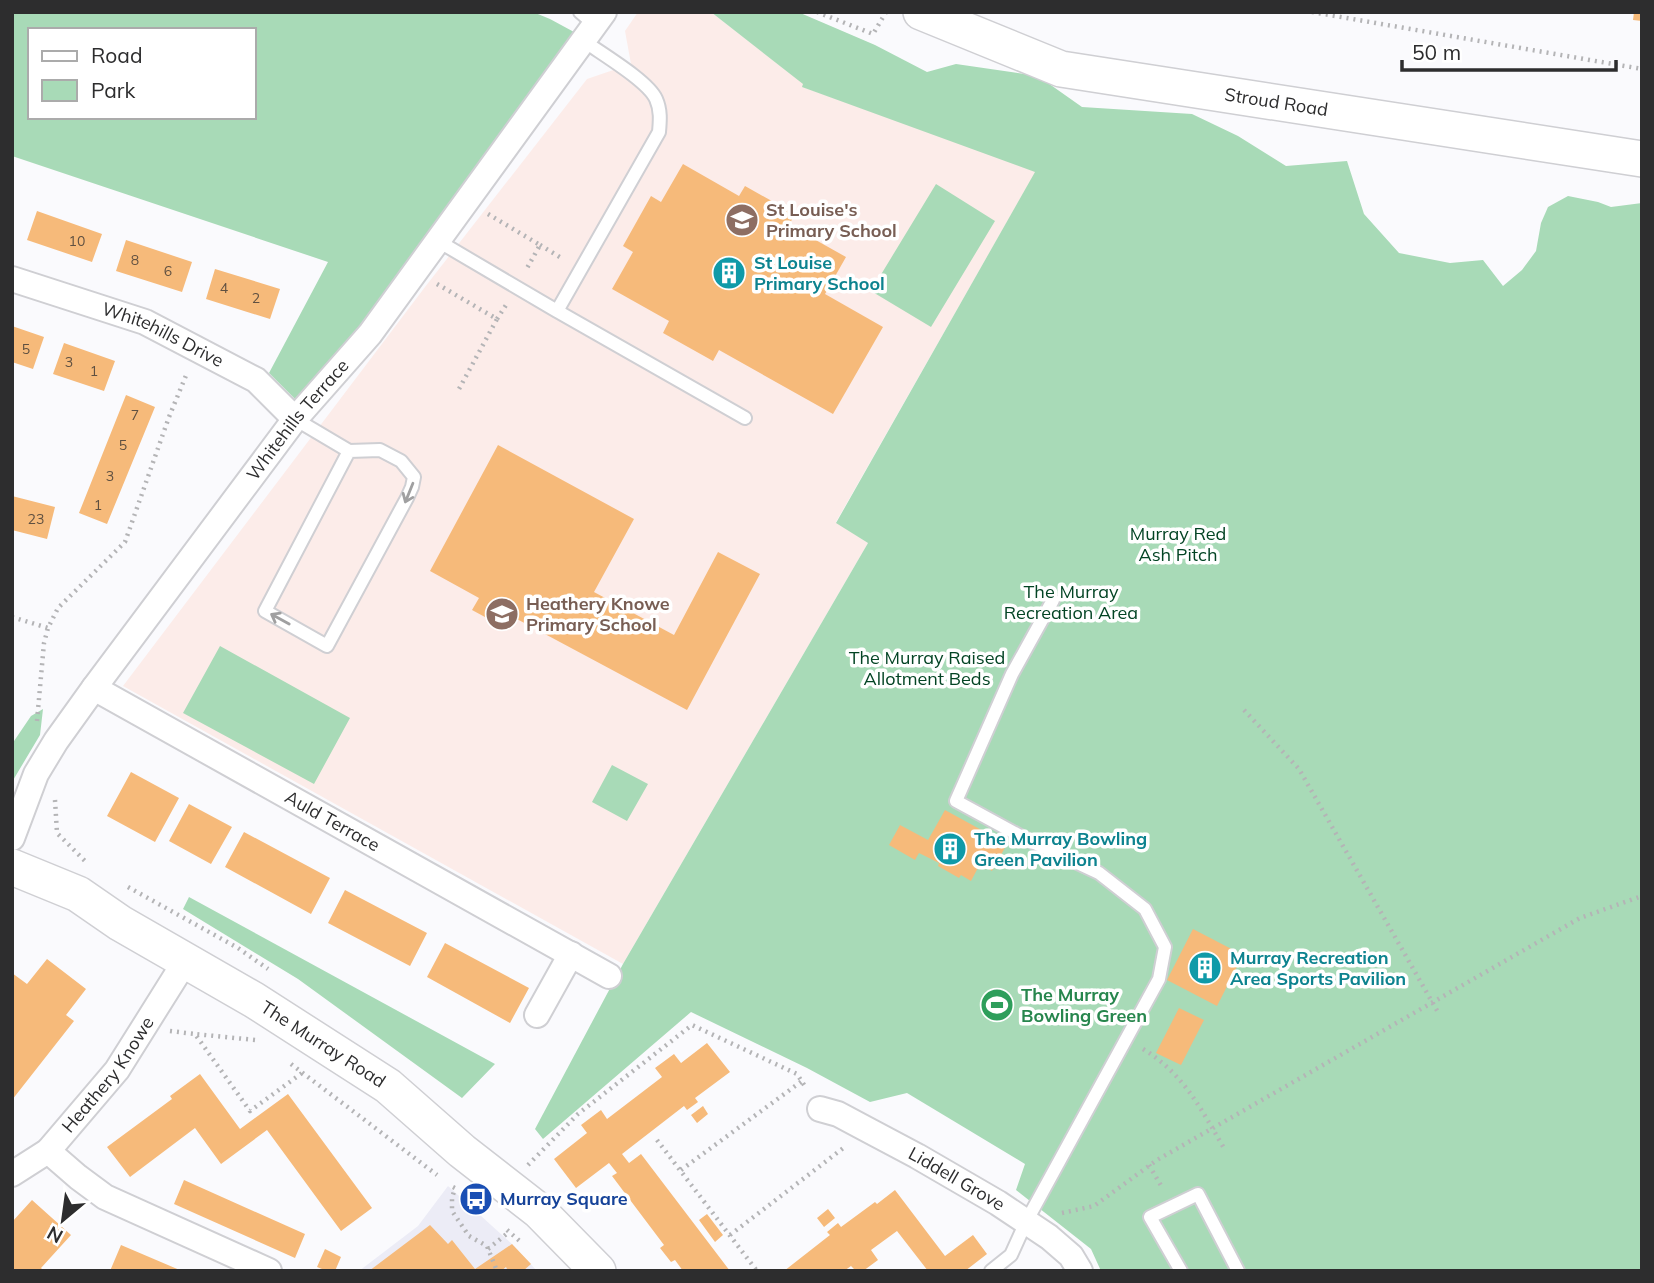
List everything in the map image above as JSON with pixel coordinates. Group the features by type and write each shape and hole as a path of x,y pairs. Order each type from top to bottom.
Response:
{"street":[{"name":"Stroud Road","path":"921,12 1061,69 1642,159"},
{"name":"Whitehills Terrace","path":"12,838 36,774 56,741 295,419 370,334 467,201 591,22"},
{"name":"Whitehills Drive","path":"12,279 145,322 256,380 295,419"},
{"name":"Auld Terrace","path":"94,688 609,976"},
{"name":"The Murray Road","path":"12,867 78,894 120,923 254,1000 388,1086 462,1151 539,1212 598,1271"},
{"path":"537,1015 570,954"},
{"name":"Heathery Knowe","path":"12,1174 48,1151 117,1070 186,960"},
{"name":"Liddell Grove","path":"820,1109 838,1114 998,1203 1049,1237 1071,1256 1080,1271"},
{"path":"48,1151 104,1197 269,1271"}],"lane":[{"path":"557,311 659,132 661,116 656,99 591,22"},
{"path":"438,241 745,418"},
{"path":"295,419 349,451 380,450 401,461 414,477 407,498 327,646 265,611 349,451"},
{"path":"991,1271 1011,1255 1026,1222 1159,979 1165,947 1145,909 1099,873 1024,838 956,801 1012,674 1053,600"},
{"path":"1181,1271 1150,1217 1198,1194 1238,1271"}],"path":[{"path":"817,12 873,34 886,12"},
{"path":"1312,12 1642,69"},
{"path":"467,201 563,260 584,264"},
{"path":"459,389 540,246"},
{"path":"416,271 497,319"},
{"path":"56,741 36,731 44,643 48,628 58,608 125,542 191,362"},
{"path":"12,617 48,628"},
{"path":"1244,710 1299,769 1439,1014"},
{"path":"1026,1222 1094,1206 1149,1165 1580,918 1642,896"},
{"path":"527,1167 578,1114 692,1025 797,1074 820,1109"},
{"path":"158,1029 260,1041 249,1033"},
{"path":"195,1034 250,1111 302,1073"},
{"path":"1126,1039 1160,1059 1191,1092 1225,1150"},
{"path":"281,1057 465,1196"},
{"path":"681,1170 802,1081"},
{"path":"730,1235 868,1130"},
{"path":"657,1140 757,1271"},
{"path":"1149,1165 1173,1206"},
{"path":"455,1188 452,1212 469,1237 487,1246 497,1271"},
{"path":"501,1224 527,1247"},
{"path":"488,1249 509,1231"}],"shaded area":[{"name":"Heathery Knowe Primary School","path":"638,12 711,12 804,84 803,87 1036,171 836,522 868,543 623,964 123,686 425,287 587,79 631,64 625,31"},
{"path":"448,1186 512,1244 537,1271 359,1271 418,1226"}],"green space":[{"path":"12,12 533,12 574,32 371,318 296,400 269,373 328,262 12,156"},
{"name":"The Murray Recreation Area","path":"711,12 798,12 875,45 927,72 956,64 1038,76 1082,107 1192,114 1238,136 1286,166 1347,161 1364,214 1399,253 1450,263 1483,260 1503,286 1522,270 1536,251 1541,223 1548,207 1568,196 1611,207 1642,203 1642,1271 1101,1271 1091,1249 1016,1190 1025,1164 907,1093 870,1102 691,1012 543,1139 535,1129 623,964 868,543 836,523 1035,172 802,87 803,84"},
{"path":"936,184 995,221 931,327 871,291"},
{"path":"220,646 350,718 314,784 183,713"},
{"path":"43,709 40,735 12,782 12,744 31,716"},
{"path":"612,765 648,784 627,821 592,802"},
{"path":"189,897 495,1064 462,1098 298,979 183,909"}],"building":[{"path":"1634,12 1642,12 1642,21 1633,20"},
{"name":"St Louise Primary School","path":"683,164 739,196 745,186 795,214 789,225 846,257 825,294 883,327 833,414 719,350 713,361 663,333 669,321 612,289 633,252 623,246 651,196 661,202"},
{"path":"37,211 102,234 92,262 27,240"},
{"path":"126,240 192,262 182,292 116,271"},
{"path":"215,269 280,289 270,319 206,299"},
{"path":"12,326 44,337 33,369 12,362"},
{"path":"64,343 115,361 104,391 53,374"},
{"path":"126,395 155,407 107,524 79,513"},
{"path":"498,445 634,519 594,592 674,635 718,552 760,574 687,710 515,618 509,630 472,610 479,598 430,571"},
{"path":"12,496 55,507 47,539 12,530"},
{"path":"131,772 179,798 155,842 107,816"},
{"path":"189,804 232,827 211,864 169,841"},
{"name":"The Murray Bowling Green Pavilion","path":"945,810 1007,844 992,871 980,864 971,881 961,875 959,878 938,866 939,863 919,853 915,860 889,845 900,825 928,840"},
{"path":"244,832 330,878 311,914 225,867"},
{"path":"345,890 427,933 410,966 328,923"},
{"name":"Murray Recreation Area Sports Pavilion","path":"1193,929 1243,955 1217,1006 1167,980"},
{"path":"445,943 529,988 510,1023 427,977"},
{"path":"47,959 86,989 66,1015 74,1021 12,1100 12,973 27,984"},
{"path":"1179,1008 1204,1020 1181,1065 1156,1053"},
{"path":"707,1043 730,1072 695,1098 698,1102 687,1110 684,1106 622,1154 629,1163 641,1154 730,1271 683,1271 675,1260 671,1262 660,1248 664,1245 612,1176 617,1173 609,1163 576,1188 554,1159 587,1133 581,1125 601,1110 607,1119 662,1077 655,1068 674,1054 681,1063"},
{"path":"200,1074 240,1129 288,1094 372,1208 341,1231 267,1130 221,1164 195,1128 130,1177 107,1147 172,1099 170,1096"},
{"path":"703,1106 708,1114 697,1123 691,1115"},
{"path":"184,1180 305,1234 295,1258 174,1204"},
{"path":"895,1190 945,1256 973,1235 987,1254 965,1271 928,1271 897,1231 871,1250 878,1260 863,1271 856,1271 851,1266 844,1271 784,1271 830,1235 827,1232 838,1223 841,1227"},
{"path":"32,1200 71,1235 41,1268 44,1271 12,1271 12,1222"},
{"path":"828,1209 835,1218 824,1227 817,1218"},
{"path":"707,1214 723,1235 715,1242 699,1220"},
{"path":"430,1225 448,1244 452,1240 475,1269 512,1244 531,1264 523,1271 508,1271 506,1267 501,1271 369,1271"},
{"path":"121,1245 182,1271 110,1271"},
{"path":"325,1249 341,1257 335,1271 317,1267"}],"place":[{"name":"St Louise's Primary School","path":"742,220"},
{"name":"St Louise Primary School","path":"729,273"},
{"name":"Heathery Knowe Primary School","path":"502,614"},
{"name":"The Murray Bowling Green Pavilion","path":"950,849"},
{"name":"Murray Recreation Area Sports Pavilion","path":"1205,968"},
{"name":"The Murray Bowling Green","path":"997,1005"},
{"name":"Murray Square","path":"476,1199"}],"park label":[{"name":"Murray Red Ash Pitch","path":"1178,544"},
{"name":"The Murray Raised Allotment Beds","path":"927,668"}]}
